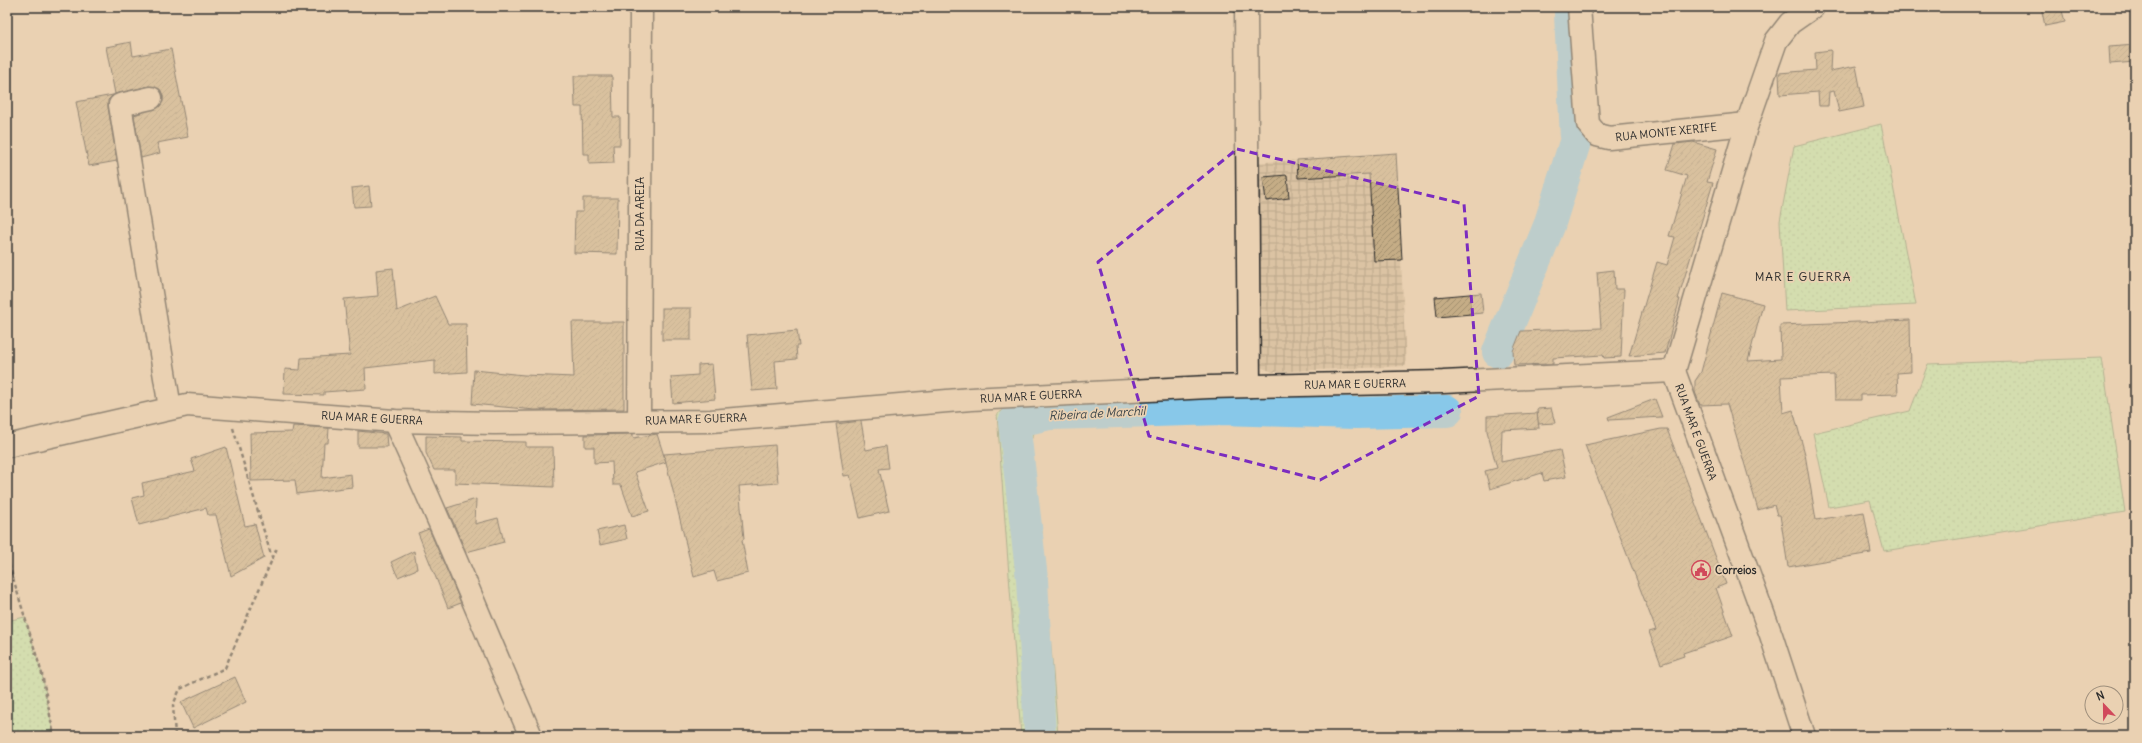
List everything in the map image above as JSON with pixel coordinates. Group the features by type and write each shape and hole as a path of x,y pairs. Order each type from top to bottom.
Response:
{"street":[{"name":"RUA DA AREIA","path":"639,421 641,7"},
{"path":"1246,7 1249,386"},
{"name":"RUA MONTE XERIFE","path":"1579,7 1588,124 1597,135 1609,138 1747,124"},
{"path":"1674,371 1747,124 1776,41 1790,23 1813,7"},
{"path":"151,98 120,105 170,408"},
{"name":"RUA MAR E GUERRA","path":"7,446 187,405 394,421 711,421 971,398 1249,386 1443,382 1674,371 1771,635 1804,736"},
{"path":"394,421 432,501 490,642 531,736"}],"path":[{"path":"226,408 235,433 272,558"},
{"path":"175,736 173,705 180,689 225,668 277,548"},
{"path":"7,558 42,674 54,736"}],"highlighted area":[{"path":"1237,149 1464,204 1479,396 1320,480 1149,436 1098,262"}],"shaded area":[{"path":"1396,153 1406,366 1273,372 1260,367 1256,356 1251,163"}],"green space":[{"path":"1881,124 1916,305 1785,311 1780,221 1794,146"},
{"path":"2102,358 2125,512 1884,551 1870,500 1829,507 1813,433 1910,411 1928,364"},
{"path":"1031,404 1036,428 1029,445 1042,532 1058,736 1021,736 997,414 1009,407"},
{"path":"25,617 42,674 54,736 7,736 7,621"}],"building":[{"path":"2041,7 2061,7 2065,22 2045,26"},
{"path":"131,42 133,56 171,49 188,137 157,143 160,153 141,158 134,115 159,107 163,102 163,96 160,89 149,86 115,94 106,47"},
{"path":"2135,45 2135,62 2110,64 2109,47"},
{"path":"1831,50 1830,71 1856,66 1864,107 1839,112 1834,91 1829,92 1828,106 1819,106 1818,92 1780,95 1779,73 1816,70 1815,52"},
{"path":"574,76 612,76 613,117 620,117 620,145 613,145 614,163 589,164 589,154 583,154 582,107 575,107"},
{"path":"113,95 108,100 108,107 117,161 89,166 76,102"},
{"path":"1693,142 1717,149 1707,182 1713,183 1678,299 1680,299 1665,353 1629,356 1657,262 1667,265 1675,237 1669,236 1687,176 1667,170 1675,144"},
{"path":"1396,153 1402,260 1374,261 1369,174 1298,178 1297,160"},
{"path":"1287,175 1289,198 1266,201 1263,177"},
{"path":"369,186 371,206 354,207 352,188"},
{"path":"583,198 618,198 617,254 574,253 575,212 583,212"},
{"path":"393,268 397,311 435,296 448,324 466,324 467,372 435,374 435,360 365,368 366,389 324,392 324,395 284,394 285,369 300,370 301,358 350,355 344,299 378,296 376,270"},
{"path":"1614,270 1615,289 1624,289 1621,357 1604,358 1603,355 1553,358 1553,364 1514,365 1513,351 1521,331 1601,328 1597,272"},
{"path":"1481,293 1483,313 1437,317 1435,297"},
{"path":"1722,293 1763,304 1748,361 1781,359 1780,325 1910,320 1911,372 1897,373 1898,394 1861,395 1861,400 1835,400 1834,375 1781,377 1783,413 1793,410 1805,454 1816,520 1864,512 1871,553 1788,567 1780,515 1777,515 1774,505 1758,510 1727,404 1700,405 1695,392 1695,381 1701,372"},
{"path":"662,308 691,308 691,340 662,340"},
{"path":"572,322 624,322 624,409 535,410 472,404 474,370 524,375 574,377"},
{"path":"797,330 799,346 796,346 797,359 775,361 777,389 752,391 747,335"},
{"path":"712,364 715,399 673,403 671,377 698,375 698,365"},
{"path":"1655,399 1662,417 1609,420 1608,417"},
{"path":"1551,408 1555,423 1538,424 1537,409"},
{"path":"1537,413 1539,428 1502,430 1501,462 1560,450 1566,477 1544,481 1542,473 1490,489 1485,471 1497,468 1487,431 1487,416"},
{"path":"861,421 866,450 886,446 889,468 879,469 889,511 860,518 850,475 844,476 836,424"},
{"path":"293,426 329,428 328,443 324,443 322,478 351,474 352,487 297,494 295,480 251,481 250,433 292,432"},
{"path":"1667,429 1726,584 1716,588 1733,636 1683,653 1684,656 1661,664 1649,632 1656,630 1585,445"},
{"path":"358,431 386,434 387,447 358,447"},
{"path":"633,434 633,438 657,434 666,462 635,472 649,511 632,516 621,485 613,485 612,462 594,463 594,447 585,447 585,435"},
{"path":"426,436 462,437 462,441 526,442 526,447 553,447 554,487 455,483 455,470 434,470 426,453"},
{"path":"775,445 778,483 739,486 744,539 742,540 748,573 717,581 714,571 694,577 664,454"},
{"path":"226,447 245,526 255,524 264,558 231,576 216,515 208,515 206,508 139,525 132,498 144,495 142,483 195,471 191,459"},
{"path":"476,499 475,524 498,518 504,542 466,552 447,508"},
{"path":"624,525 627,539 600,545 597,531"},
{"path":"429,529 461,603 448,608 418,533"},
{"path":"414,551 417,569 398,577 391,562"},
{"path":"235,677 246,702 193,728 181,702"}],"waterway":[{"path":"1498,352 1549,226 1576,139 1570,14"},
{"name":"Ribeira de Marchil","path":"1040,736 1032,579 1014,422 1050,414 1222,409 1356,413 1447,411"}],"place":[{"name":"Correios","path":"1701,570"}],"district":[{"name":"MAR E GUERRA","path":"1803,276"}]}
